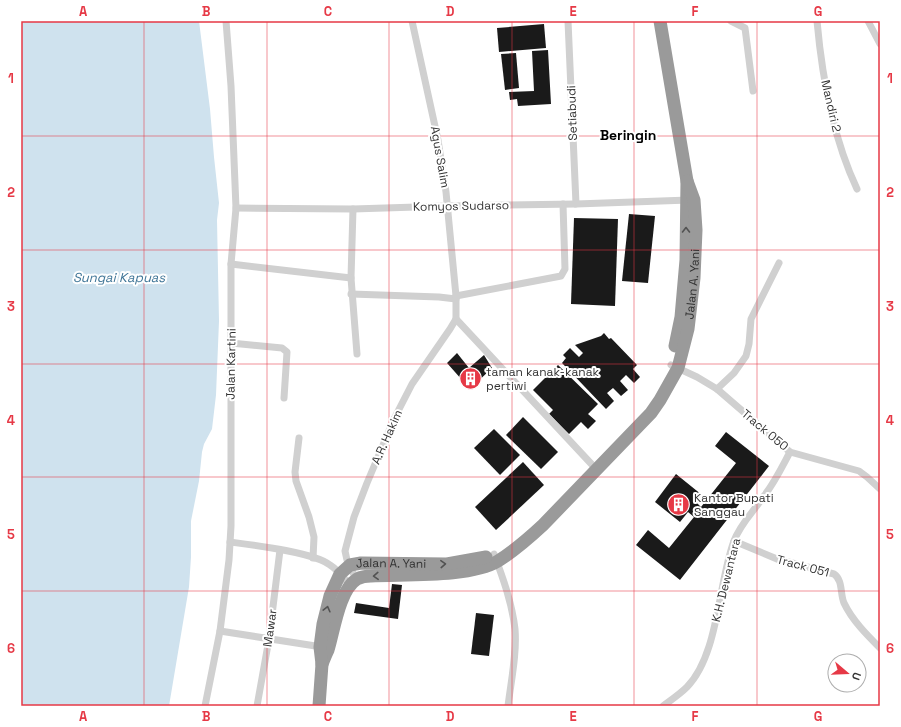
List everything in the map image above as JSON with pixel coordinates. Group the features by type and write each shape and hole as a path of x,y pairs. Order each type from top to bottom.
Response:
{"highway":[{"name":"Jalan A. Yani","path":"324,648 345,593 353,582 362,577 453,573 478,568 514,549 532,536 651,413 668,385 674,367 683,295 690,200 660,21"},
{"name":"Jalan A. Yani","path":"319,706 324,648 324,619 330,596 345,570 361,563 448,564 496,558"}],"street":[{"name":"Jalan Kartini","path":"206,706 220,631 229,560 231,526 231,264 236,208 231,86 226,21"},
{"name":"Agus Salim","path":"412,21 438,140 448,206 456,298 456,319"},
{"name":"Setiabudi","path":"568,21 576,204"},
{"path":"731,21 745,28 753,91"},
{"name":"Mandiri 2","path":"817,21 821,62 836,131 852,178 858,189"},
{"path":"868,21 880,44"},
{"name":"Komyos Sudarso","path":"236,208 353,209 690,200"},
{"path":"351,294 456,298 561,276 565,269 563,204"},
{"path":"353,209 351,294 357,354"},
{"path":"718,389 734,373 746,356 749,344 751,319 779,263"},
{"path":"231,264 351,278"},
{"path":"456,319 597,470"},
{"name":"A.R. Hakim","path":"353,582 345,570 345,551 349,532 367,483 391,424 412,384 456,319"},
{"path":"231,344 282,348 285,350 284,398"},
{"name":"Track 050","path":"674,367 697,377 718,389 790,452 859,471 868,477 880,489"},
{"path":"299,438 295,472 296,481 309,517 314,538 313,558"},
{"name":"K.H. Dewantara","path":"663,706 687,686 701,664 708,649 715,625 734,541 740,529 771,487 790,452"},
{"name":"Track 051","path":"734,541 765,555 834,574 840,581 842,598 847,609 858,624 880,648"},
{"path":"230,542 280,550 313,558 345,570 353,582"},
{"name":"Mawar","path":"257,706 269,639 280,550"},
{"path":"496,558 504,580 513,618 515,638 508,706"},
{"path":"220,631 324,648"}],"water":[{"name":"Sungai Kapuas","path":"21,21 199,21 210,109 219,203 217,220 219,321 216,395 212,429 204,444 202,452 199,481 191,521 189,587 169,706 21,706"}],"building":[{"path":"544,24 546,48 499,52 497,28"},
{"path":"548,50 551,104 518,106 517,99 510,100 509,92 534,91 532,51"},
{"path":"516,53 519,88 505,90 501,54"},
{"path":"629,214 655,216 648,283 622,281"},
{"path":"574,218 618,219 615,306 571,304"},
{"path":"604,333 609,339 611,338 637,365 633,369 640,377 634,383 626,375 620,381 628,390 621,396 613,388 607,393 614,401 606,409 562,363 566,358 563,355 570,348 579,357 583,353 575,345 601,336"},
{"name":"taman kanak-kanak pertiwi","path":"457,353 469,368 484,355 492,368 470,389 447,363"},
{"path":"558,365 598,404 588,414 596,421 588,429 581,422 569,434 549,414 553,410 533,390"},
{"path":"523,417 558,452 541,469 506,435"},
{"path":"494,429 520,455 500,475 474,448"},
{"name":"Kantor Bupati Sanggau","path":"726,432 769,466 680,580 636,545 648,530 669,548 694,517 688,512 680,522 655,502 676,474 702,495 696,502 701,507 736,463 715,446"},
{"path":"523,462 544,485 496,530 475,507"},
{"path":"392,584 402,585 398,619 354,613 356,603 389,608"},
{"path":"476,613 494,615 489,656 471,654"}],"place":[{"name":"taman kanak-kanak pertiwi","path":"471,379"},
{"name":"Kantor Bupati Sanggau","path":"678,505"}],"district":[{"name":"Beringin","path":"628,135"}]}
